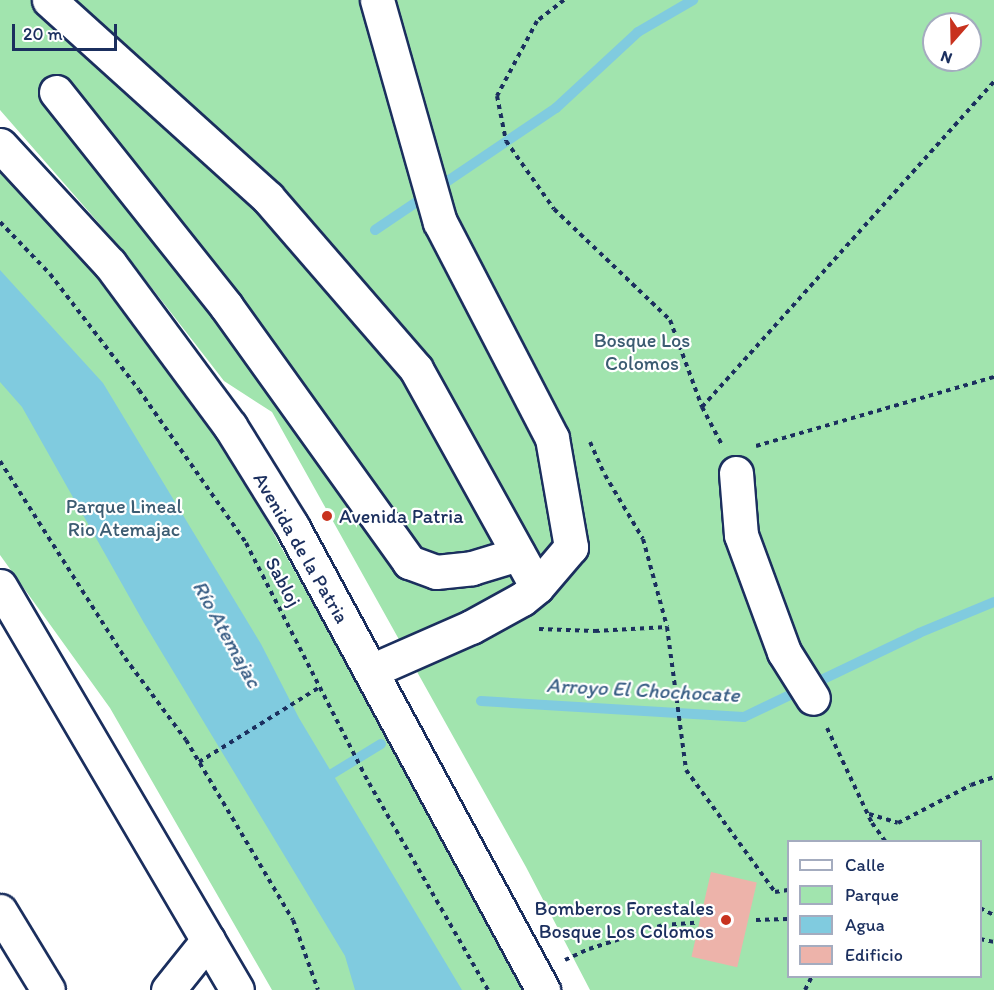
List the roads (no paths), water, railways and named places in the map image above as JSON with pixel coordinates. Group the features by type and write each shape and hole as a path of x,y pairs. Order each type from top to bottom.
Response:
{"main road":[{"path":"49,0 268,198 416,369 537,587"},
{"path":"371,671 471,627 522,599 537,587 571,547 552,438 440,222 376,0"},
{"path":"56,92 226,306 409,562 436,572 472,568 518,554"},
{"name":"Avenida de la Patria","path":"0,145 110,264 230,426 292,526 539,982"},
{"path":"732,464 741,534 784,652 813,698"},
{"path":"0,586 237,990"},
{"path":"0,910 48,990"},
{"path":"168,990 208,940"}],"water":[{"name":"Río Atemajac","path":"0,270 103,383 261,644 299,718 462,990 355,990 345,956 144,623 22,407 0,382"}],"waterway":[{"path":"375,230 556,108 638,32 693,0"},
{"name":"Arroyo El Chochocate","path":"481,701 744,717 919,633 994,602"},
{"path":"322,780 381,744"}],"place":[{"name":"Avenida Patria","path":"327,516"},
{"name":"Bomberos Forestales Bosque Los Colomos","path":"726,920"}],"park label":[{"name":"Bosque Los Colomos","path":"642,352"},
{"name":"Parque Lineal Rio Atemajac","path":"124,518"}]}
